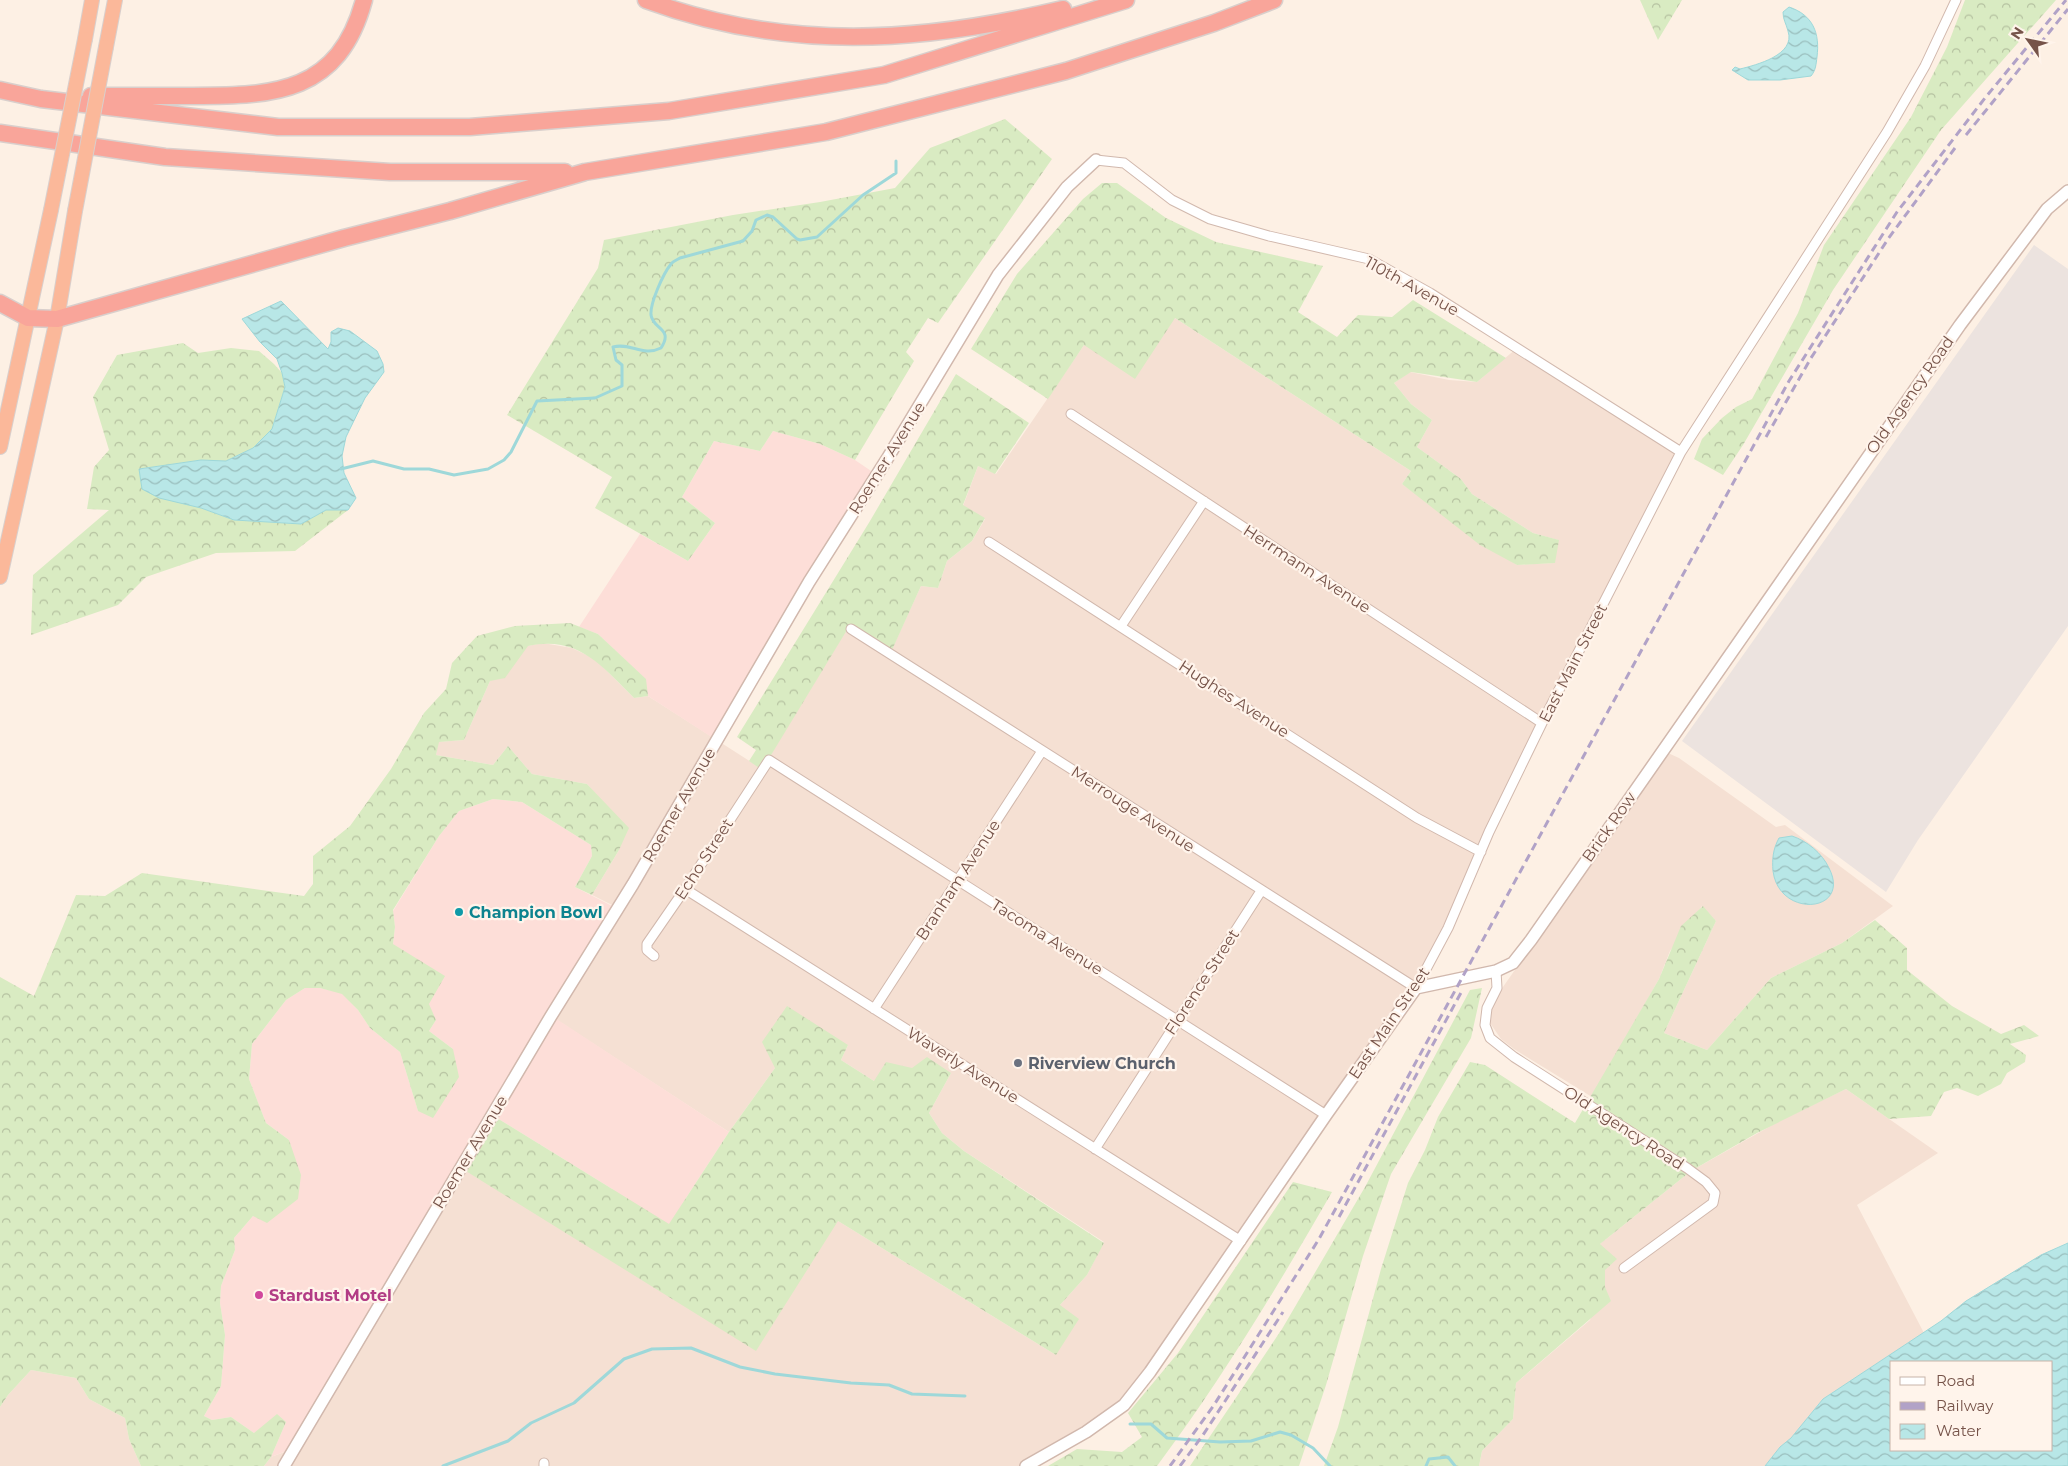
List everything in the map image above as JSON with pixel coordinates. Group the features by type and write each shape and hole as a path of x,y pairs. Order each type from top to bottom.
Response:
{"highway":[{"path":"0,447 51,210 92,0"},
{"path":"0,577 56,319 115,0"},
{"path":"41,99 88,96 250,96 287,88 305,80 333,59 353,31 364,0"},
{"path":"646,0 685,14 749,28 828,38 925,35 1019,19 1102,0"},
{"path":"0,90 41,99 278,127 470,127 669,111 884,74 1126,0"},
{"path":"0,304 28,318 56,319 334,240 450,211 585,172 826,132 1066,70 1214,23 1274,0"},
{"path":"0,133 165,157 390,172 585,172"}],"street":[{"name":"East Main Street","path":"1026,1466 1086,1432 1124,1406 1416,988 1448,928 1481,852 1542,723 1681,452 1887,132 1925,66 1956,0"},
{"name":"110th Avenue","path":"1096,160 1124,164 1172,200 1210,219 1269,236 1369,259 1430,293 1681,452"},
{"name":"Roemer Avenue","path":"284,1466 551,1016 637,877 808,582 887,459 998,275 1067,187 1096,160"},
{"name":"Old Agency Road","path":"1762,607 1960,325 2047,209 2068,191"},
{"name":"Herrmann Avenue","path":"1071,414 1542,723"},
{"path":"1121,626 1204,502"},
{"name":"Hughes Avenue","path":"989,542 1417,818 1481,852"},
{"name":"Brick Row","path":"1416,988 1496,972 1513,964 1762,607"},
{"name":"Merrouge Avenue","path":"851,630 1416,988"},
{"name":"Branham Avenue","path":"874,1009 1042,751"},
{"name":"Tacoma Avenue","path":"769,760 1326,1115"},
{"name":"Echo Street","path":"654,956 647,950 647,944 769,760"},
{"name":"Waverly Avenue","path":"685,889 1241,1241"},
{"name":"Florence Street","path":"1095,1149 1261,891"},
{"name":"Old Agency Road","path":"1496,972 1497,988 1487,1008 1485,1025 1490,1038 1514,1057 1687,1168 1706,1182 1715,1193 1712,1203 1624,1268"}],"shaded area":[{"path":"2034,245 2068,269 2068,626 1918,840 1886,892 1682,741"},
{"path":"1175,318 1411,471 1402,484 1517,565 1554,563 1558,540 1533,533 1472,494 1461,479 1417,447 1432,420 1411,404 1394,383 1410,372 1449,380 1477,382 1517,348 1681,452 1416,988 1124,1405 1026,1466 264,1466 271,1457 295,1448 461,1168 838,1221 1056,1355 1060,1305 1087,1275 1104,1242 964,1151 942,1133 929,1113 951,1073 912,1068 874,1081 841,1060 848,1045 775,1068 729,1132 551,1016 618,908 592,895 619,850 601,800 587,784 532,774 508,746 493,765 436,755 438,742 464,740 490,681 516,661 527,646 543,643 572,648 595,659 634,698 648,696 762,769 850,624 892,649 921,586 938,588 947,561 972,541 985,519 963,506 978,466 996,474 1084,345"},
{"path":"773,431 820,444 855,460 877,475 716,740 648,696 645,679 598,634 579,627 640,534 688,561 715,523 682,497 714,441 760,451"},
{"path":"1668,753 1679,758 1776,827 1785,825 1893,906 1842,943 1771,978 1707,1050 1664,1033 1716,921 1702,906 1670,951 1659,979 1592,1097 1514,1049 1501,1039 1488,1020 1498,994"},
{"path":"493,799 522,802 591,845 592,856 575,887 618,909 552,1016 729,1132 669,1224 492,1115 294,1448 271,1457 286,1422 254,1433 231,1417 212,1420 204,1416 221,1386 225,1335 220,1303 221,1286 235,1250 234,1238 253,1216 289,1140 266,1123 249,1079 252,1044 286,1000 305,988 320,988 342,993 358,1010 370,1028 400,1052 418,1111 453,1049 429,1031 436,1020 393,944 395,927 393,911 439,836 459,811"},
{"path":"1846,1089 1938,1153 1857,1205 1924,1333 1823,1399 1765,1466 1479,1466 1482,1451 1513,1419 1516,1383 1590,1320 1604,1287 1605,1270 1600,1244 1691,1171 1783,1119"},
{"path":"31,1370 76,1378 89,1399 125,1418 129,1439 141,1466 0,1466 0,1407 8,1395"}],"green space":[{"path":"1640,0 1682,0 1658,40"},
{"path":"1965,0 2056,0 1941,130 1833,290 1743,445 1723,475 1694,459 1702,439 1722,418 1736,407 1752,399 1798,313 1824,245 1911,117 1947,47"},
{"path":"1005,119 1052,159 938,323 928,318 906,352 914,361 855,460 820,444 773,431 760,451 714,441 682,497 715,523 688,561 595,508 612,477 507,415 598,268 604,240 733,215 895,188 930,148"},
{"path":"1102,183 1117,183 1166,218 1216,242 1323,266 1298,312 1337,337 1358,315 1392,317 1413,300 1506,358 1477,382 1411,372 1394,383 1411,404 1432,420 1417,447 1461,479 1472,494 1533,533 1559,540 1555,563 1517,565 1480,545 1402,484 1411,471 1175,318 1135,379 1084,345 1048,399 971,349 1017,274 1083,199"},
{"path":"183,343 198,353 231,348 259,351 274,364 282,373 285,387 272,429 253,448 226,461 201,460 139,469 201,508 234,520 301,524 326,510 348,510 295,551 216,553 146,577 118,605 31,635 33,575 109,510 87,509 94,467 109,450 93,397 117,355"},
{"path":"956,374 1029,423 995,474 978,466 963,505 985,518 972,541 947,561 938,588 921,586 892,650 850,625 762,770 749,761 756,750 737,737 870,521"},
{"path":"570,623 598,634 646,679 648,696 634,698 600,665 575,649 561,645 546,644 528,646 505,678 490,681 464,740 439,742 436,755 493,765 508,746 532,774 587,784 629,828 619,850 592,895 575,887 592,856 591,845 522,802 493,799 459,811 439,836 393,910 395,927 393,944 445,976 429,1004 436,1020 429,1031 453,1049 459,1077 433,1118 418,1111 400,1052 370,1028 358,1010 342,994 320,988 305,988 286,1000 252,1044 249,1079 266,1123 289,1140 301,1175 298,1199 267,1223 253,1216 234,1238 235,1250 221,1286 220,1303 225,1335 221,1386 204,1416 212,1420 231,1417 254,1433 277,1414 286,1422 271,1457 264,1466 141,1466 129,1439 125,1418 89,1399 76,1378 31,1370 8,1395 0,1407 0,977 34,996 76,895 105,896 142,873 304,896 313,884 313,856 350,826 391,769 424,713 446,689 452,663 477,636 515,626"},
{"path":"1703,906 1716,921 1664,1033 1707,1050 1771,978 1842,943 1875,920 1907,948 1907,970 1952,1006 2001,1034 2024,1025 2039,1036 2010,1044 2026,1055 2025,1062 2007,1073 2001,1084 1978,1096 1957,1088 1944,1092 1931,1116 1889,1119 1846,1089 1757,1133 1691,1171 1600,1244 1617,1259 1605,1270 1605,1287 1611,1301 1516,1383 1513,1419 1482,1451 1479,1466 1324,1466 1338,1427 1381,1269 1408,1183 1425,1150 1438,1117 1470,1062 1485,1065 1575,1123 1659,979 1681,926"},
{"path":"1482,988 1471,1038 1391,1174 1363,1256 1326,1385 1299,1466 1190,1466 1282,1329 1365,1187 1470,990"},
{"path":"787,1006 848,1045 841,1060 874,1081 886,1062 912,1068 927,1057 951,1073 929,1113 942,1133 964,1151 1104,1243 1087,1275 1060,1305 1079,1319 1056,1355 838,1221 756,1351 461,1168 492,1115 669,1224 729,1132 775,1068 762,1042"},
{"path":"1293,1182 1332,1192 1249,1332 1157,1466 1048,1466 1077,1449 1122,1452 1142,1437 1128,1413 1178,1353"}],"water":[{"path":"1789,7 1804,15 1816,33 1817,57 1815,69 1811,76 1780,80 1748,80 1732,70 1735,67 1740,69 1764,62 1781,53 1789,39 1783,12"},
{"path":"281,301 328,349 331,342 331,332 338,328 350,331 377,351 383,364 384,372 365,398 346,437 342,456 344,473 356,498 348,510 326,510 301,524 234,520 201,508 159,498 142,489 139,469 201,460 226,461 253,448 272,429 285,387 282,373 277,359 260,342 242,319"},
{"path":"1792,836 1814,848 1829,868 1833,883 1831,894 1823,901 1812,904 1799,903 1788,897 1778,886 1773,871 1774,850 1779,838"},
{"path":"2068,1243 2068,1466 1765,1466 1823,1399 1941,1321 1966,1301 2041,1255"}],"waterway":[{"path":"341,469 373,461 404,469 429,469 454,475 488,469 504,460 511,452 537,401 595,398 622,386 622,365 616,360 613,347 625,346 648,351 661,348 665,337 664,333 655,324 651,310 661,281 673,262 680,258 743,241 752,231 756,220 767,215 773,217 797,239 817,237 863,195 896,173 896,161"},
{"path":"443,1466 508,1441 531,1423 574,1403 624,1359 652,1349 691,1348 740,1367 775,1374 851,1383 889,1385 912,1394 965,1396"},
{"path":"1130,1424 1151,1424 1167,1438 1220,1442 1251,1441 1280,1432 1291,1435 1313,1448 1330,1466"},
{"path":"1426,1466 1429,1459 1448,1457 1455,1466"}],"railway":[{"path":"1170,1466 1214,1405 1319,1239 1789,381 1897,212 1985,98 2066,0"},
{"path":"1966,135 2068,9"},
{"path":"1766,437 1811,358 1888,239 1955,148"},
{"path":"1339,1217 1463,989"},
{"path":"1180,1466 1203,1435 1283,1312"}],"place":[{"name":"Champion Bowl","path":"459,912"},
{"name":"Riverview Church","path":"1018,1063"},
{"name":"Stardust Motel","path":"259,1295"}]}
